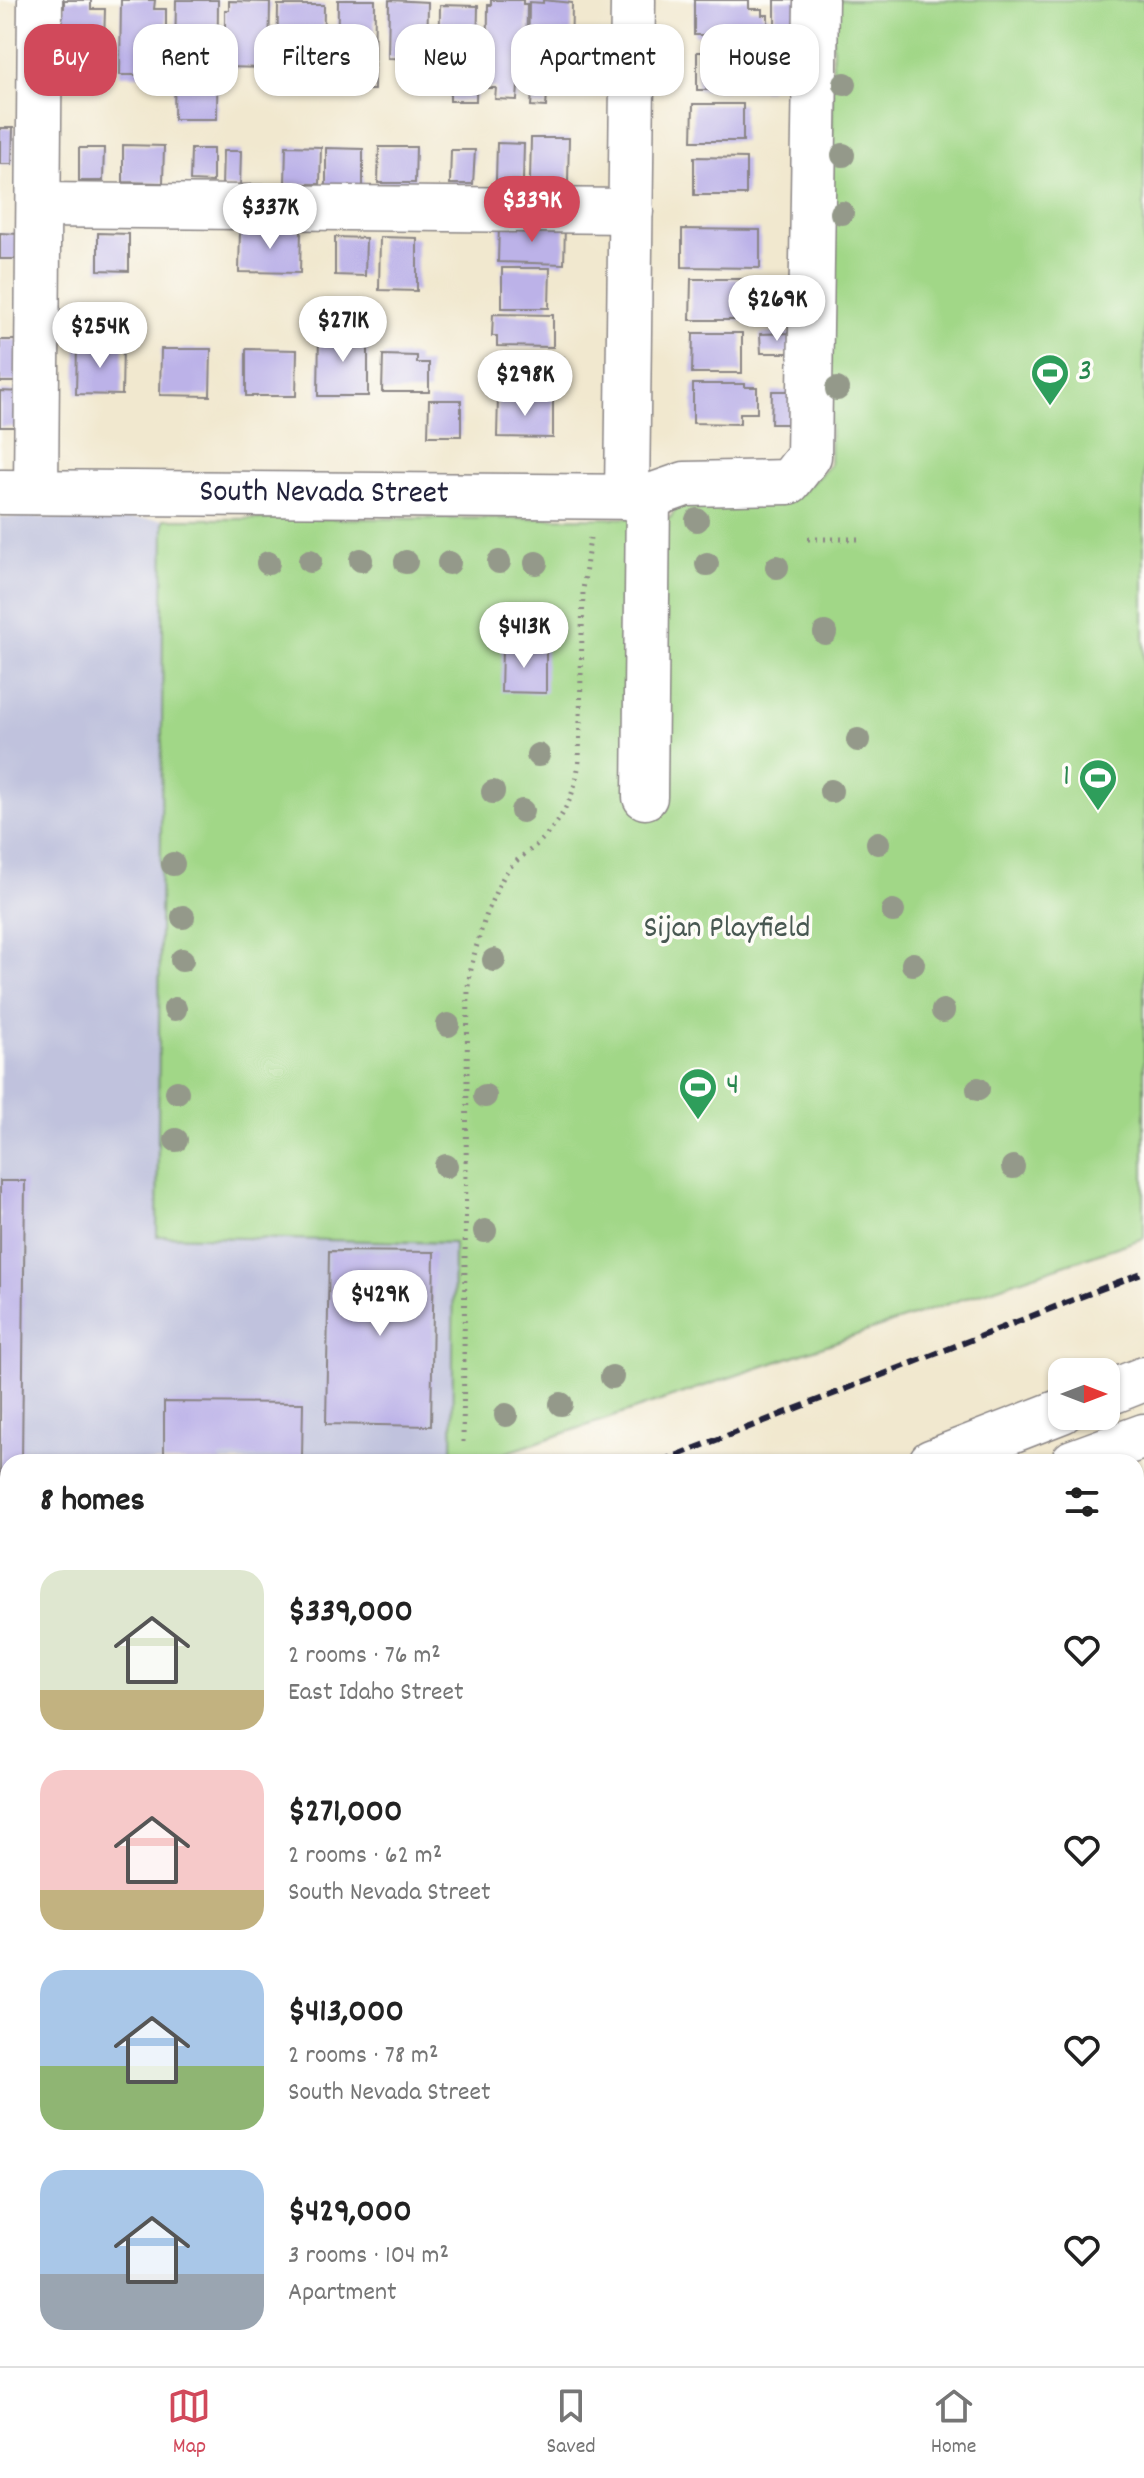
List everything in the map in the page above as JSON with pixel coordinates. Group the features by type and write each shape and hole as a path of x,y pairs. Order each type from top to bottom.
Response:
{"street":[{"path":"18,492 40,205 40,0"},
{"path":"633,0 631,211 622,497 645,797"},
{"name":"South Nevada Street","path":"18,492 622,497 685,484 789,482 809,456 816,0"},
{"path":"40,205 631,211"},
{"path":"1120,1388 1144,1379"},
{"path":"952,1454 1048,1416"},
{"path":"1095,1454 1144,1436"}],"path":[{"path":"463,1442 468,987 471,963 496,893 509,869 554,826 568,807 577,784 583,590 590,538 622,497"},
{"path":"808,539 862,539"}],"shaded area":[{"path":"0,517 164,519 157,1236 454,1243 452,1454 0,1454"}],"green space":[{"name":"Sijan Playfield","path":"833,0 1144,0 1144,1238 503,1454 452,1454 454,1243 157,1236 164,519 670,518 684,497 797,497 830,465"}],"building":[{"path":"64,0 91,0 91,9 105,9 105,24 57,24 57,8 64,8"},
{"path":"121,0 155,0 154,9 166,9 166,24 133,24 133,75 120,75"},
{"path":"176,0 218,0 218,24 176,24"},
{"path":"338,0 375,0 375,24 338,24"},
{"path":"389,0 428,2 428,24 395,24 395,58 388,58"},
{"path":"491,0 523,0 523,4 527,4 527,24 511,24 511,96 517,96 517,100 495,99 495,24 488,24 488,5 491,5"},
{"path":"543,0 572,3 572,24 529,24 529,2 543,3"},
{"path":"694,0 749,0 749,9 762,9 762,15 768,15 768,24 700,24 700,35 694,35"},
{"path":"775,0 798,0 797,24 775,24"},
{"path":"229,1 270,2 270,24 254,24 254,68 238,67 238,24 225,24 225,10 229,10"},
{"path":"278,5 324,5 324,24 278,24"},
{"path":"440,5 478,6 478,24 440,24"},
{"path":"697,52 700,52 700,90 697,90"},
{"path":"174,96 217,96 217,119 174,119"},
{"path":"450,96 476,96 476,101 450,101"},
{"path":"532,96 547,96 546,107 531,106"},
{"path":"693,104 743,104 743,141 692,141"},
{"path":"0,128 13,128 12,164 0,164"},
{"path":"531,138 569,138 568,182 530,181"},
{"path":"497,143 524,144 523,181 496,180"},
{"path":"123,145 164,146 163,183 123,182"},
{"path":"286,146 321,147 320,184 285,184"},
{"path":"379,147 416,147 415,183 378,183"},
{"path":"79,148 104,148 103,181 79,181"},
{"path":"326,148 363,149 363,187 326,187"},
{"path":"191,149 213,149 213,182 190,181"},
{"path":"451,150 475,150 473,184 450,184"},
{"path":"223,151 241,151 240,188 222,187"},
{"path":"694,157 746,158 746,195 694,195"},
{"path":"499,225 565,226 564,264 498,262"},
{"path":"240,229 301,230 300,273 239,272"},
{"path":"682,229 760,230 760,268 682,267"},
{"path":"0,233 18,234 18,259 0,259"},
{"path":"98,233 129,234 129,271 98,270"},
{"path":"335,237 366,238 365,276 335,275"},
{"path":"380,237 417,238 417,291 379,290"},
{"path":"502,268 550,268 549,308 502,308"},
{"path":"691,279 746,279 746,288 757,288 757,308 744,308 744,320 690,320"},
{"path":"493,314 553,315 553,347 497,346 497,336 492,336"},
{"path":"319,332 368,333 368,396 318,396"},
{"path":"693,333 742,333 742,373 692,373"},
{"path":"792,333 793,353 761,353 760,334"},
{"path":"0,340 18,340 18,382 0,382"},
{"path":"77,344 123,345 122,395 76,394"},
{"path":"161,349 211,349 210,396 160,395"},
{"path":"246,349 297,350 296,396 246,396"},
{"path":"383,355 417,356 417,363 429,363 429,392 382,392"},
{"path":"500,356 564,357 564,392 487,390 487,369 500,369"},
{"path":"693,384 745,384 745,387 757,387 757,413 740,413 740,424 693,423"},
{"path":"0,391 21,392 20,427 0,427"},
{"path":"772,391 792,391 792,424 771,424"},
{"path":"498,397 553,398 553,438 497,437"},
{"path":"429,400 461,400 461,436 428,436"},
{"path":"502,648 546,648 546,693 501,692"},
{"path":"0,1181 25,1181 22,1454 0,1454"},
{"path":"329,1251 434,1252 431,1426 326,1424"},
{"path":"164,1402 303,1403 302,1454 164,1454"}],"railway":[{"path":"680,1454 1144,1272"}],"place":[{"name":"3","path":"1050,407"},
{"name":"1","path":"1098,812"},
{"name":"4","path":"698,1121"}]}
